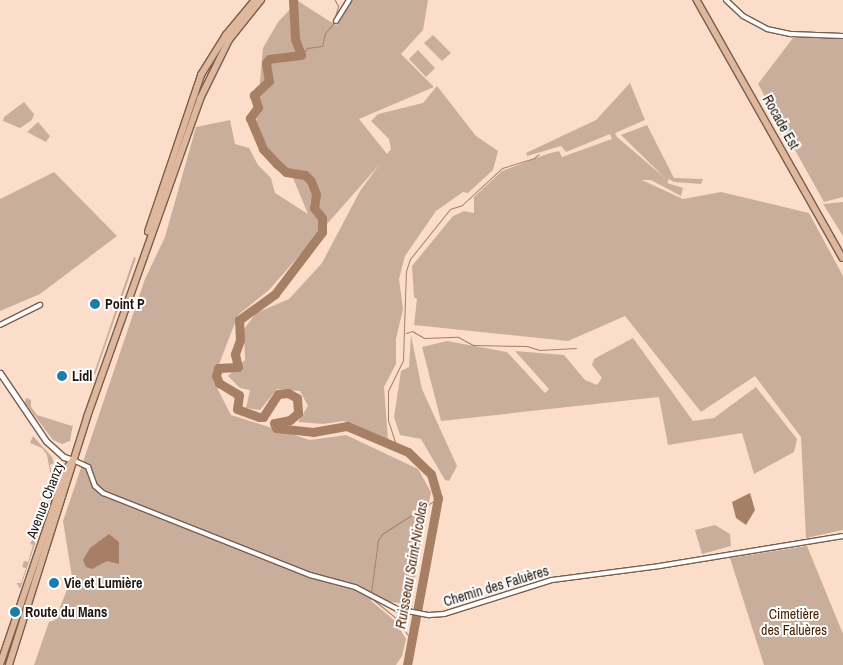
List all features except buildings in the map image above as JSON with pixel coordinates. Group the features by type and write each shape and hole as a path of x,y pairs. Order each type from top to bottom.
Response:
{"main road":[{"path":"132,284 160,191 201,75 226,36 255,0"},
{"path":"0,373 46,441 64,457 73,460 132,284 208,78 228,40 261,0"},
{"name":"Rocade Est","path":"698,0 843,258"},
{"name":"Avenue Chanzy","path":"0,665 67,467 73,460"},
{"name":"Avenue Chanzy","path":"9,665 73,460"}],"street":[{"path":"336,21 349,0"},
{"path":"726,0 743,16 767,30 791,34 843,36"},
{"path":"0,325 40,305"},
{"name":"Chemin des Faluères","path":"73,460 88,467 95,486 103,493 310,576 368,593 411,613 429,615 444,614 552,580 660,566 843,536"}],"green space":[{"path":"352,0 428,0 423,30 401,54 434,87 359,119 387,154 391,149 389,139 371,121 378,114 423,103 437,86 476,136 498,151 493,170 468,193 463,192 436,211 405,256 399,279 403,309 396,339 396,364 384,387 388,440 344,421 323,424 298,422 308,406 300,391 277,389 260,410 246,408 250,390 240,388 228,376 245,360 244,329 256,313 289,299 322,263 360,191 379,165 269,290 238,315 213,380 231,415 310,440 346,435 418,469 431,492 410,604 370,600 395,621 406,639 402,656 396,665 34,665 49,622 55,620 72,577 63,521 145,279 165,237 196,127 230,120 235,144 249,148 258,165 271,178 275,193 308,214 293,178 272,155 256,125 263,48 278,22 298,1 337,26"},
{"path":"433,35 451,53 442,61 424,43"},
{"path":"793,38 843,38 843,197 824,202 758,84"},
{"path":"418,50 435,68 426,77 409,59"},
{"path":"630,83 645,120 615,133 617,137 665,178 621,135 647,125 674,178 703,179 701,184 674,182 669,179 667,183 683,188 681,196 651,180 642,180 683,199 721,192 809,213 843,276 843,530 806,538 801,437 755,376 701,412 625,316 568,341 414,325 417,299 414,297 412,266 453,216 464,211 474,213 474,197 502,171 547,154 559,151 562,157 612,139 610,134 566,152 561,146 527,156 526,153 596,120"},
{"path":"24,102 34,114 32,120 20,128 3,121 4,117"},
{"path":"38,122 50,136 46,142 27,132"},
{"path":"54,172 117,236 40,294 0,311 0,199"},
{"path":"843,202 843,236 823,204"},
{"path":"134,257 136,258 95,375 94,373"},
{"path":"411,335 422,389 457,466 449,481 445,480 421,439 400,435 394,417 401,371 409,367"},
{"path":"633,338 693,421 714,418 756,387 797,439 794,452 754,474 742,433 668,445 659,397 441,421 422,347 447,341 507,352 545,393 549,389 515,351 564,355 585,380 597,385 602,378 592,365 594,359"},
{"path":"26,398 31,400 31,407 37,415 72,426 73,424 70,441 62,444 53,440 25,403"},
{"path":"33,436 52,457 54,463 50,465 52,474 55,473 55,484 20,589 17,583 21,583 26,568 22,567 24,561 28,562 33,545 30,544 41,523 38,521 40,515 43,516 49,499 46,498 47,494 51,495 53,489 48,487 51,476 47,455 42,448 30,443"},
{"path":"715,525 730,534 731,546 702,554 695,530"},
{"name":"Cimetière des Faluères","path":"807,546 843,634 843,665 764,665 730,558"}],"shaded area":[{"path":"750,493 755,510 746,525 736,518 732,502"},
{"path":"109,534 119,542 119,564 107,561 92,569 86,567 83,560 90,548"}],"waterway":[{"name":"Ruisseau Saint-Nicolas","path":"293,0 295,39 301,55 269,59 266,63 269,81 254,95 258,107 250,118 263,149 277,164 286,172 305,175 311,181 316,194 314,208 322,218 322,232 275,294 239,320 240,340 235,354 238,367 218,368 216,376 219,383 239,395 237,409 259,417 263,417 278,394 288,393 297,398 298,413 290,420 274,423 276,428 313,432 347,426 408,452 431,474 438,498 407,665"},
{"path":"301,55 307,48 322,46 325,33 333,24 338,6 335,0"},
{"path":"397,448 388,420 388,391 403,360 406,271 410,259 450,209 462,205 502,168 534,158 539,154"},
{"path":"406,333 412,331 424,338 458,337 473,345 527,346 539,350 576,348"},
{"path":"371,593 378,540 382,534 438,498"},
{"path":"370,597 396,618 412,641"}],"place":[{"name":"Point P","path":"95,304"},
{"name":"Lidl","path":"62,376"},
{"name":"Vie et Lumière","path":"54,583"},
{"name":"Route du Mans","path":"15,612"}]}
